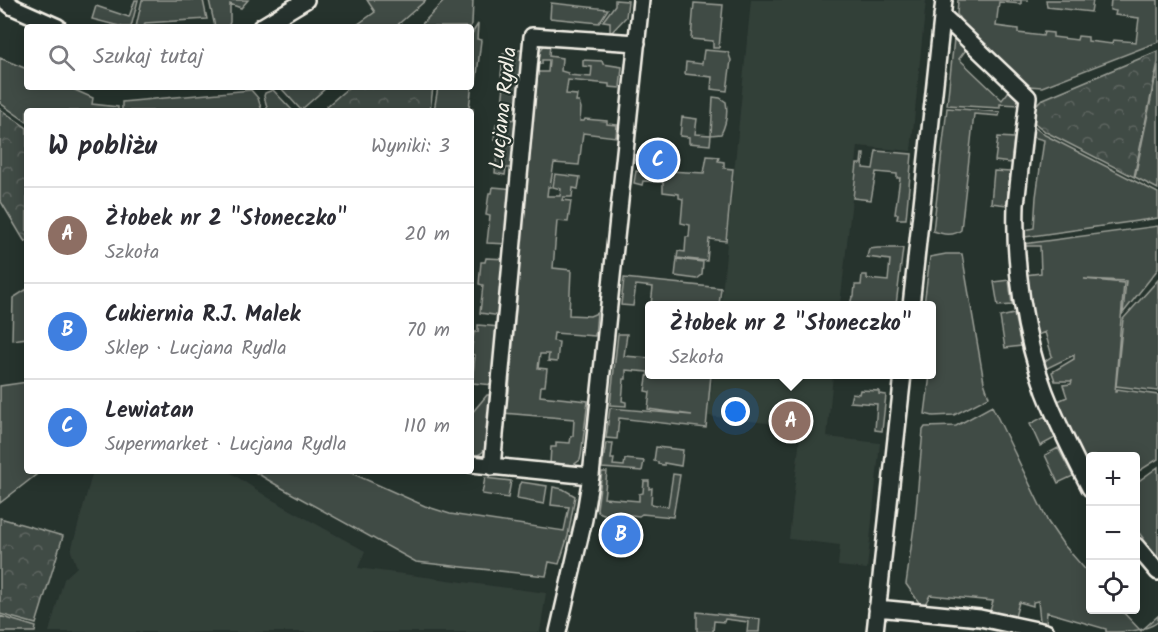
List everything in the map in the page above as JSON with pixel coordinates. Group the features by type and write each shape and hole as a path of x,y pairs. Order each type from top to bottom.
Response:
{"street":[{"path":"4,0 13,7 51,24"},
{"path":"266,24 306,0"},
{"path":"558,632 584,519 591,476 641,0"},
{"path":"911,301 943,7"},
{"path":"943,7 1028,97 1015,223 1016,251 1023,301 1032,351 1046,393 1086,481"},
{"name":"Lucjana Rydla","path":"492,467 532,36 637,43"},
{"path":"874,632 903,379"},
{"path":"474,464 591,476"},
{"path":"1140,551 1158,572"},
{"path":"877,608 980,618 1046,632"}],"shaded area":[{"path":"751,0 926,0 911,151 858,146 840,301 721,301"},
{"path":"713,379 833,379 827,437 880,443 867,569 838,566 840,545 789,539 801,427 708,416"},
{"path":"92,474 233,474 269,498 365,551 358,568 546,593 540,632 49,632 64,579 77,567 71,551"}],"green space":[{"path":"135,0 138,0 132,24 111,24 92,19 96,6 129,17"},
{"path":"142,0 203,0 207,19 137,24"},
{"path":"209,0 248,0 241,8 230,4 229,24 214,24"},
{"path":"367,0 426,0 398,24 358,24 375,12"},
{"path":"445,0 473,0 472,24 422,24"},
{"path":"615,0 628,1 626,17 611,33 610,22 603,21 615,5"},
{"path":"958,0 1021,0 1021,4 999,2 996,26 1018,29 1018,33 1043,36 1044,32 1053,33 1053,37 1077,40 1078,36 1088,37 1088,41 1112,44 1113,40 1136,42 1139,18 1115,15 1116,11 1110,10 1111,0 1158,0 1158,42 1042,87 1028,86 964,27 957,14"},
{"path":"1046,0 1093,0 1091,12 1047,7"},
{"path":"551,3 608,9 599,23 550,18"},
{"path":"694,3 723,5 719,48 713,48 713,41 691,39"},
{"path":"478,24 477,39 481,40 476,83 474,84 474,30"},
{"path":"954,39 961,39 968,47 959,59 1002,100 1010,90 1020,105 1000,104 1000,108 947,105"},
{"path":"550,43 549,56 562,58 561,71 568,75 591,77 592,67 583,66 583,60 602,61 603,64 622,67 620,88 609,87 609,84 568,80 566,94 577,95 576,102 579,102 581,108 580,121 585,119 607,121 607,124 617,125 616,137 583,133 579,165 554,163 550,187 548,187 547,196 560,196 561,189 553,187 555,174 580,177 578,189 573,188 572,197 563,197 562,200 571,201 568,222 557,221 553,268 571,270 569,315 590,316 597,313 595,336 554,333 553,341 559,342 557,362 548,361 549,354 540,354 538,368 547,369 545,386 541,386 540,396 588,401 581,456 580,460 572,466 550,464 551,447 556,447 556,442 570,443 571,436 573,436 574,419 503,413 504,392 509,393 525,194 538,72 548,72 549,60 542,60 542,64 539,64 540,52 544,45"},
{"path":"508,49 529,51 522,108 502,104 505,77 501,76 503,54 507,54"},
{"path":"704,50 728,52 731,60 727,91 711,89 712,77 685,74 686,62 702,64"},
{"path":"1158,51 1158,62 1134,177 1046,132 1031,120 1035,106 1041,100"},
{"path":"0,58 24,68 24,90 75,90 93,98 92,104 118,108 24,108 24,120 0,103"},
{"path":"1158,65 1158,189 1135,177"},
{"path":"251,90 258,98 261,108 122,108 122,102"},
{"path":"273,90 290,108 267,108 265,93"},
{"path":"283,90 324,90 303,108 299,108"},
{"path":"346,90 433,90 430,108 326,107"},
{"path":"438,90 471,90 469,108 434,108"},
{"path":"713,97 726,102 727,114 721,134 711,135"},
{"path":"947,108 1000,112 999,116 974,114 961,230 955,234 933,231"},
{"path":"0,109 24,126 24,240 0,200"},
{"path":"682,117 697,119 695,134 711,135 710,145 689,143 689,137 680,136"},
{"path":"500,119 522,120 519,140 494,139 496,124 500,124"},
{"path":"1030,124 1045,135 1158,193 1158,218 1022,236 1020,231 1034,228 1044,140 1029,136"},
{"path":"998,137 1014,138 1011,163 995,161"},
{"path":"498,143 519,144 517,168 506,168 505,175 495,173"},
{"path":"876,151 912,154 906,219 897,219 898,214 895,214 900,178 897,178 897,174 876,172 871,200 853,198 857,164 861,164 862,154 864,154 863,168 873,169"},
{"path":"707,156 719,157 718,161 724,162 724,168 733,169 726,241 709,239 707,261 677,258 678,251 685,252 686,237 689,237 690,225 681,223 683,199 679,198 679,194 663,192 663,182 643,181 642,185 634,183 636,171 668,174 669,171 704,173"},
{"path":"994,171 1010,172 1007,205 991,203"},
{"path":"493,187 515,189 509,244 487,243 490,216 486,215 489,193 492,193"},
{"path":"1158,226 1158,269 1123,313 1126,281 1084,279 1124,283 1115,392 1117,389 1158,395 1158,459 1140,470 1140,452 1086,452 1086,470 1068,432 1058,401 1067,397 1063,385 1071,384 1072,381 1055,381 1052,372 1074,359 1074,355 1043,370 1041,364 1052,356 1045,332 1033,337 1025,275 1041,273 1040,246 1021,246"},
{"path":"903,248 896,301 851,301 855,285 861,285 862,275 867,275 867,279 888,281 890,260 867,257 869,249"},
{"path":"962,254 984,382 989,397 954,415 925,414 929,379 936,379 936,301 924,301 930,257"},
{"path":"486,258 507,259 501,316 480,313 483,285 479,284 481,262 485,262"},
{"path":"677,259 703,262 702,275 697,279 675,276"},
{"path":"624,278 721,288 719,301 651,301 653,287 636,285 633,306 621,305"},
{"path":"1009,280 1012,305 998,306 994,282"},
{"path":"1158,280 1158,391 1116,386 1123,319"},
{"path":"24,291 24,338 12,340 13,298"},
{"path":"1014,314 1021,346 1005,348 1000,317"},
{"path":"478,325 500,327 494,385 474,383 474,332 478,332"},
{"path":"618,334 627,334 624,356 645,358 645,372 626,370 622,401 626,402 626,406 610,405"},
{"path":"647,379 711,379 706,428 619,418 617,439 606,438 610,408 692,415 648,409 650,392 645,391"},
{"path":"24,382 24,474 37,474 0,503 0,386"},
{"path":"860,390 879,391 879,394 886,395 882,431 875,430 877,404 850,402 852,393 859,394"},
{"path":"487,395 493,395 487,446 481,454 474,455 474,410"},
{"path":"992,406 1048,522 1086,570 1086,614 1125,614 1140,630 1106,632 1106,629 1047,612 1046,625 1040,621 1038,601 1033,602 1033,606 1019,602 1015,617 989,614 993,601 930,595 924,606 920,604 906,584 915,521 923,430 925,427 956,426"},
{"path":"1045,416 1055,438 1040,446 1030,424"},
{"path":"606,443 613,443 611,459 614,459 613,465 624,466 625,459 644,461 642,471 602,468"},
{"path":"656,447 683,450 681,466 658,464 654,461"},
{"path":"1058,448 1073,476 1058,483 1045,455"},
{"path":"1158,467 1158,563 1140,547 1140,541 1143,538 1140,534 1140,480"},
{"path":"602,472 607,472 604,498 639,501 639,494 643,493 644,481 649,481 649,489 652,488 651,504 668,507 673,474 680,475 673,517 615,513 609,516 598,512"},
{"path":"258,474 354,474 425,506 450,514 564,531 569,507 551,505 553,487 563,489 575,496 568,536 559,564 549,562 546,576 416,562"},
{"path":"485,478 511,481 508,498 482,494"},
{"path":"521,482 547,486 544,504 517,499"},
{"path":"0,518 63,536 36,624 0,614"},
{"path":"697,612 760,619 759,632 747,632 748,622 725,619 724,622 714,621 713,632 697,632"},
{"path":"0,616 36,627 35,632 0,632"},
{"path":"1158,616 1158,622 1144,629"}],"place":[{"name":"Lewiatan","path":"658,160"},
{"name":"Żłobek nr 2 \"Słoneczko\"","path":"791,421"},
{"name":"Cukiernia R.J. Malek","path":"621,535"}]}
